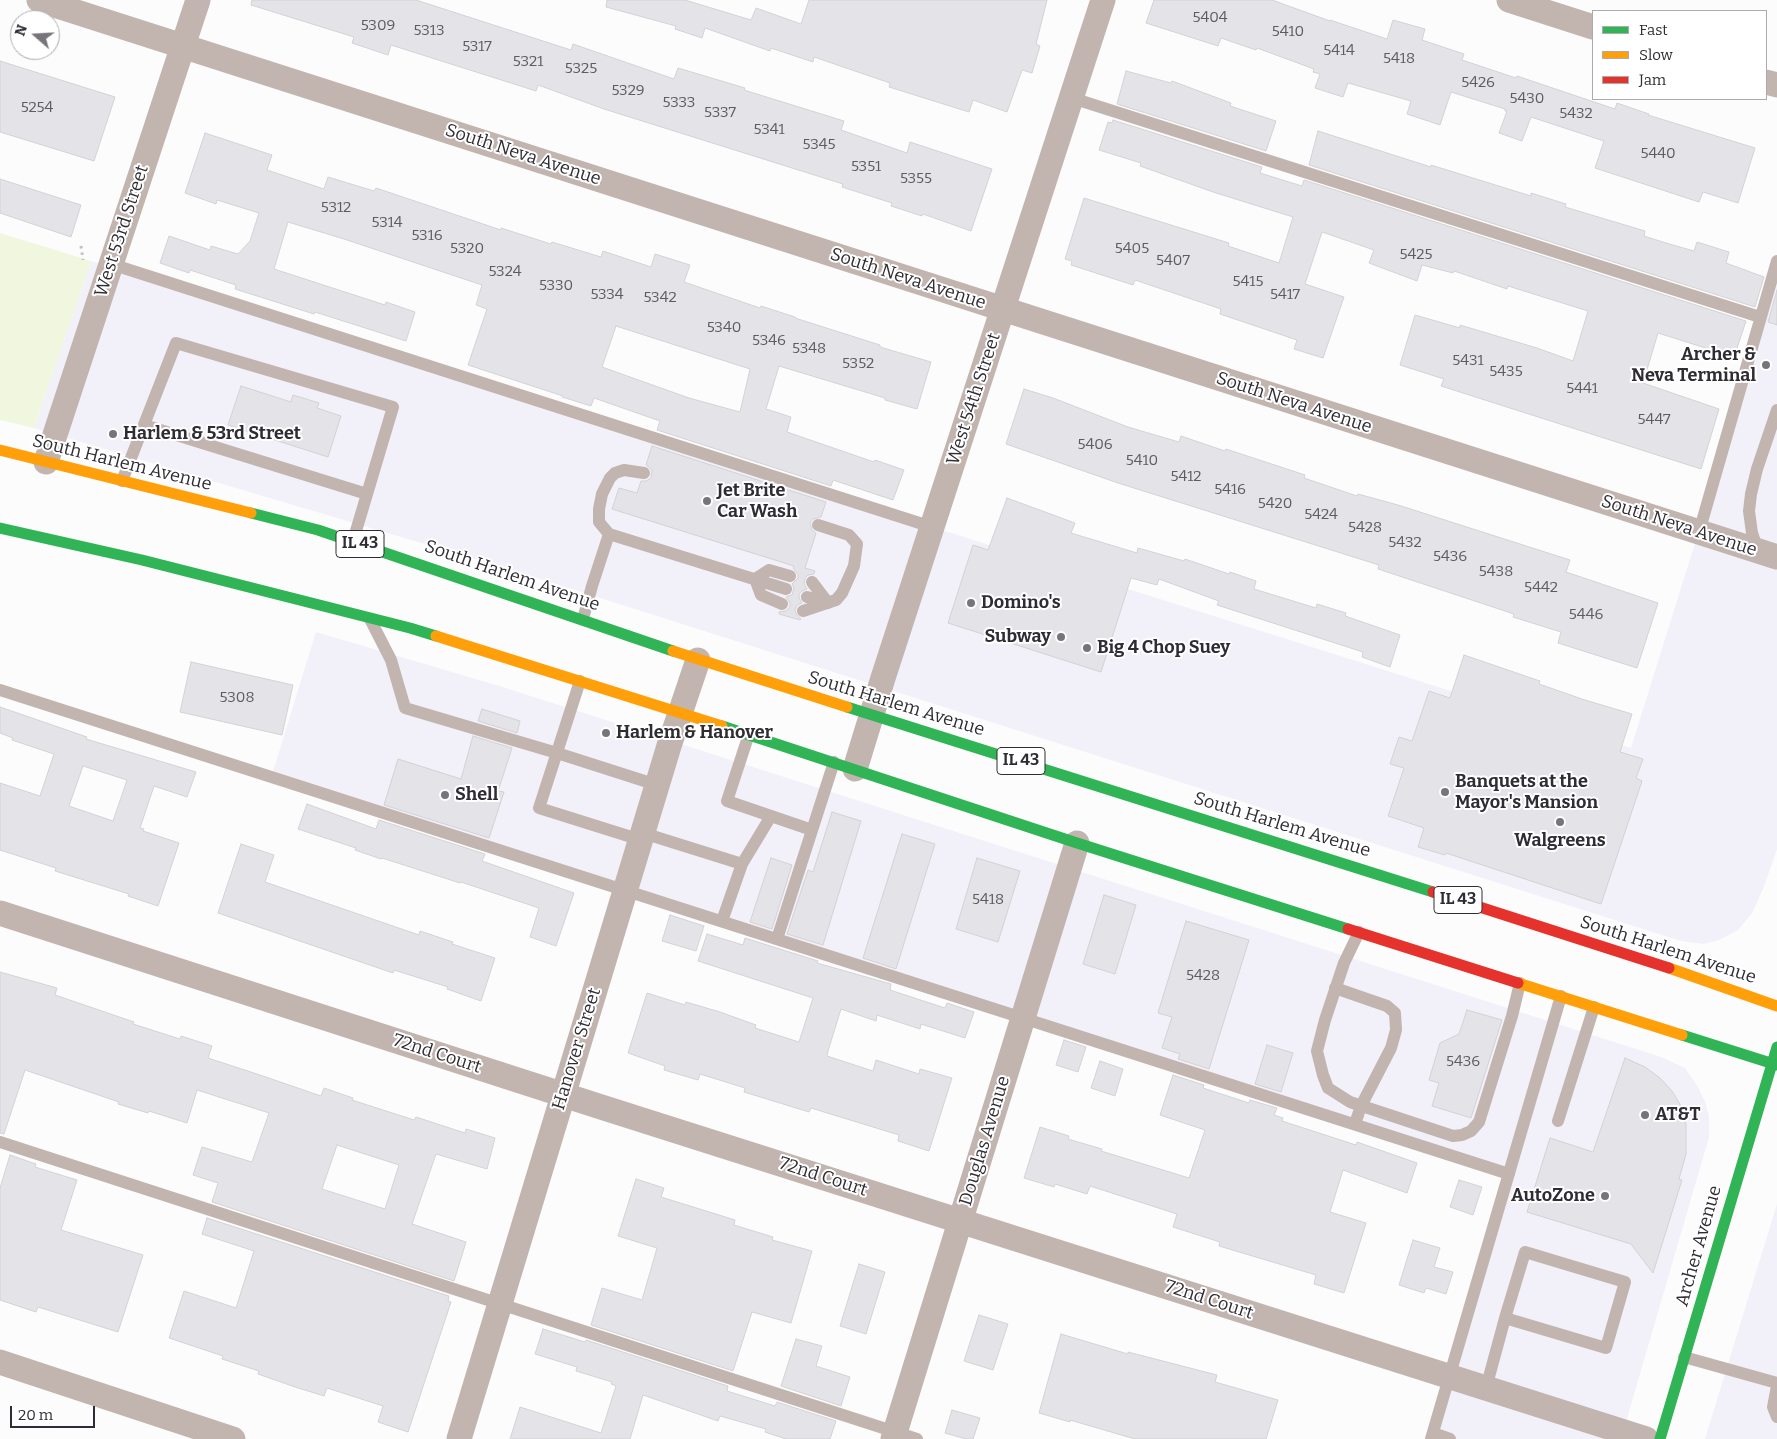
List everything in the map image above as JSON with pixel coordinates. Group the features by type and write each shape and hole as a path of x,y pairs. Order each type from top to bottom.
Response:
{"main road":[{"name":"South Harlem Avenue","path":"0,450 318,530 583,619 698,660 1351,865 1715,983 1777,1006"},
{"path":"0,528 142,560 369,617 680,712 1078,843 1775,1065"},
{"name":"Archer Avenue","path":"1660,1439 1758,1107 1775,1065 1777,1047"}],"street":[{"name":"South Neva Avenue","path":"40,0 1767,554"},
{"name":"West 53rd Street","path":"46,462 198,0"},
{"name":"West 54th Street","path":"845,766 872,714 1103,0"},
{"path":"1509,0 1592,27"},
{"name":"Hanover Street","path":"459,1439 657,785 698,660"},
{"name":"Douglas Avenue","path":"902,1437 960,1221 1078,843"},
{"name":"72nd Court","path":"0,913 1646,1439"},
{"path":"0,1362 233,1439"}],"lane":[{"path":"1072,98 1760,317"},
{"path":"1699,532 1777,261"},
{"path":"111,264 932,527"},
{"path":"122,481 176,343 393,407 353,541"},
{"path":"1767,554 1752,533 1749,511 1751,494 1760,460 1777,410"},
{"path":"144,425 367,494"},
{"path":"644,473 630,470 619,471 610,478 602,494 599,509 599,522 609,534 786,590"},
{"path":"803,611 836,600 842,593 854,566 857,544 849,535 818,525"},
{"path":"583,619 609,534"},
{"path":"755,579 770,570 790,576"},
{"path":"755,579 761,596 782,604"},
{"path":"812,582 828,603"},
{"path":"807,597 828,603"},
{"path":"369,617 391,660 405,708 657,785"},
{"path":"580,681 539,808 742,864"},
{"path":"0,690 1509,1174"},
{"path":"749,734 726,801 812,830"},
{"path":"777,939 812,830 845,766"},
{"path":"722,921 742,864 771,816"},
{"path":"1359,932 1344,963 1335,988 1317,1051 1322,1075 1328,1088 1350,1102 1453,1136 1471,1131 1479,1122 1512,1016 1520,983"},
{"path":"1335,988 1387,1006 1395,1013 1396,1030 1391,1048 1361,1106 1355,1124"},
{"path":"1450,1439 1432,1436 1561,996"},
{"path":"1558,1121 1594,1007"},
{"path":"0,1142 902,1437"},
{"path":"1486,1388 1505,1318 1525,1252 1625,1282 1606,1348 1505,1318"},
{"path":"1684,1357 1777,1384 1773,1406 1777,1417"}],"shaded area":[{"path":"91,261 1631,748 1777,281 1777,849 1763,889 1752,913 1738,930 1719,940 1704,944 1681,941 509,569 34,428"},
{"path":"316,632 496,685 1661,1057 1685,1068 1698,1087 1705,1102 1709,1117 1709,1137 1621,1439 1433,1439 1510,1172 272,775"},
{"path":"1777,1204 1777,1439 1705,1439"}],"green space":[{"path":"0,233 91,261 34,428 0,420"}],"building":[{"path":"252,0 416,0 571,50 573,44 674,79 678,68 745,88 744,90 844,121 841,130 907,153 910,142 992,169 971,231 923,214 922,216 891,206 892,203 842,187 843,184 604,109 538,85 536,91 391,45 388,55 352,43 354,37 251,5"},
{"path":"607,0 685,0 751,20 756,8 801,24 809,0 1047,0 1036,44 1040,46 1032,73 1022,70 1007,112 973,100 969,112 889,87 890,83 814,57 813,62 771,48 770,51 705,28 702,38 675,29 676,26 606,7"},
{"path":"1154,0 1272,0 1387,39 1393,20 1425,29 1422,40 1464,54 1462,60 1516,78 1517,76 1615,109 1617,103 1648,115 1755,148 1738,203 1703,192 1699,202 1595,168 1604,141 1531,117 1522,141 1499,133 1507,111 1505,109 1451,92 1440,125 1407,114 1411,101 1348,83 1343,97 1315,88 1320,74 1313,72 1314,69 1257,48 1256,50 1221,38 1218,46 1146,23"},
{"path":"0,61 115,97 94,161 0,132"},
{"path":"1126,71 1171,83 1172,81 1231,103 1230,106 1276,121 1266,151 1117,104"},
{"path":"1113,120 1262,167 1260,173 1302,186 1304,180 1746,321 1734,357 1658,333 1643,383 1719,409 1701,469 1441,386 1444,379 1400,365 1415,315 1460,328 1460,325 1573,361 1588,311 1508,286 1507,289 1454,271 1453,273 1422,265 1417,281 1369,263 1374,250 1322,232 1305,284 1344,297 1323,358 1294,349 1297,340 1220,314 1221,309 1135,280 1133,285 1071,265 1072,261 1065,259 1084,198 1229,243 1228,246 1279,263 1293,217 1213,192 1140,166 1141,163 1099,150 1108,122 1112,123"},
{"path":"1318,131 1431,167 1431,165 1531,196 1531,193 1566,204 1565,207 1645,231 1644,236 1666,243 1694,251 1697,242 1729,252 1726,263 1764,277 1755,307 1309,165"},
{"path":"205,133 272,155 267,170 324,189 328,177 374,191 376,188 501,230 501,228 601,257 603,251 651,267 655,254 690,265 684,282 931,362 917,409 779,366 766,409 791,417 787,432 874,462 875,460 904,470 893,500 833,480 831,486 657,430 660,421 594,398 591,406 468,365 487,309 476,305 482,285 344,239 288,222 274,269 385,305 386,302 415,312 406,341 235,289 236,285 190,270 189,273 160,263 169,236 210,250 211,246 238,254 250,241 259,213 217,200 216,204 185,193","holes":["616,326 750,369 740,412 689,398 602,367"]},
{"path":"0,179 81,205 71,237 0,213"},
{"path":"1777,290 1777,325 1768,322"},
{"path":"241,386 291,402 293,395 319,403 317,408 341,416 328,457 228,425"},
{"path":"1024,389 1128,427 1179,442 1181,436 1225,451 1226,449 1305,475 1304,478 1357,496 1358,494 1398,505 1570,560 1566,572 1658,603 1637,668 1558,643 1561,632 1513,617 1514,614 1378,569 1379,565 1118,483 1006,444"},
{"name":"Jet Brite Car Wash","path":"652,446 826,502 821,517 813,519 810,523 812,530 816,533 805,568 815,571 814,574 808,575 805,578 804,584 807,589 799,594 802,603 797,605 795,610 800,620 779,614 779,612 786,611 790,607 786,597 792,595 794,588 792,584 798,578 798,574 793,568 794,566 612,509 619,488 637,493 641,481 651,478 652,470 646,465"},
{"path":"1007,498 1075,523 1071,533 1137,553 1138,548 1184,561 1185,559 1229,574 1230,572 1256,581 1254,589 1316,608 1317,604 1346,613 1345,616 1400,635 1390,667 1362,657 1363,652 1217,605 1219,601 1159,579 1157,585 1131,578 1101,672 948,623 973,545 988,550"},
{"path":"1464,655 1540,681 1539,684 1632,714 1620,752 1643,759 1636,778 1642,781 1601,904 1446,853 1445,855 1418,847 1424,828 1388,816 1404,768 1390,764 1399,737 1412,741 1429,691 1450,698"},
{"path":"191,662 293,685 282,735 180,712"},
{"path":"0,707 87,737 86,739 196,772 187,797 154,786 140,828 144,829 143,831 179,843 158,906 128,896 129,894 55,871 56,868 0,850 0,783 40,796 54,754 12,740 13,738 0,733","holes":["83,766 127,780 113,821 69,806"]},
{"path":"482,709 520,721 517,733 478,721"},
{"name":"Shell","path":"473,736 512,748 498,791 504,792 489,838 384,805 398,759 461,779"},
{"path":"307,804 376,829 379,820 485,854 482,861 574,893 556,946 530,937 539,908 461,882 381,859 355,850 356,848 298,829"},
{"path":"832,812 861,821 823,945 787,934 808,870 813,872"},
{"path":"902,834 935,844 896,969 863,958"},
{"path":"241,844 274,855 265,882 419,935 420,931 495,958 481,1001 447,989 448,987 394,970 393,973 218,913"},
{"path":"771,858 792,865 772,929 750,922"},
{"path":"977,858 1020,871 998,942 956,929"},
{"path":"1104,895 1136,905 1115,974 1083,964"},
{"path":"670,915 704,926 696,951 662,941"},
{"path":"1186,921 1249,940 1209,1069 1178,1059 1180,1054 1162,1048 1172,1017 1158,1013"},
{"path":"707,934 743,945 745,938 818,961 817,963 891,984 890,990 945,1008 947,1003 974,1012 965,1038 921,1024 920,1029 877,1015 876,1021 841,1009 827,1056 873,1071 876,1060 919,1074 920,1069 952,1078 929,1151 898,1141 899,1135 811,1108 809,1112 744,1092 745,1088 700,1074 698,1080 664,1070 665,1066 628,1053 647,993 685,1005 686,1002 720,1012 756,1025 755,1028 799,1042 813,998 698,961"},
{"path":"0,972 57,988 55,995 134,1022 133,1024 180,1039 181,1036 212,1046 208,1058 321,1096 324,1088 353,1098 352,1100 414,1120 416,1117 465,1133 466,1129 495,1138 487,1169 436,1154 412,1224 466,1242 454,1281 212,1202 218,1183 193,1175 202,1147 252,1162 269,1113 197,1090 187,1123 118,1104 119,1102 25,1070 4,1134 0,1133","holes":["337,1145 399,1165 385,1209 322,1189"]},
{"path":"1467,1010 1502,1020 1471,1118 1432,1106 1439,1083 1429,1080 1440,1043 1459,1034"},
{"path":"1064,1040 1086,1047 1078,1072 1056,1065"},
{"path":"1267,1045 1293,1053 1281,1092 1255,1084"},
{"name":"AutoZone","path":"1625,1058 1645,1067 1660,1078 1672,1091 1681,1106 1686,1124 1686,1154 1679,1179 1682,1180 1653,1273 1631,1244 1527,1212 1550,1138 1593,1152"},
{"path":"1100,1061 1123,1069 1115,1096 1091,1088"},
{"path":"1173,1075 1204,1085 1203,1088 1249,1103 1250,1100 1277,1108 1274,1115 1283,1118 1282,1121 1356,1145 1357,1142 1417,1163 1407,1193 1343,1170 1330,1212 1366,1223 1344,1293 1314,1284 1316,1275 1219,1246 1220,1242 1173,1227 1177,1214 1090,1186 1087,1194 1055,1184 1054,1187 1024,1178 1040,1127 1069,1136 1068,1139 1102,1149 1101,1151 1189,1178 1205,1130 1160,1115"},
{"path":"10,1155 36,1164 35,1167 77,1180 61,1230 143,1255 118,1332 38,1307 36,1312 0,1300 0,1188"},
{"path":"636,1179 664,1188 661,1197 735,1220 734,1225 773,1237 772,1240 812,1251 791,1323 752,1312 733,1371 591,1325 602,1288 642,1300 657,1248 618,1236"},
{"path":"1459,1180 1482,1187 1473,1215 1450,1207"},
{"path":"207,1218 449,1296 448,1301 451,1302 408,1432 378,1422 383,1406 327,1388 324,1396 295,1387 258,1374 259,1371 222,1359 223,1356 169,1338 184,1291 236,1308 254,1251 202,1234"},
{"path":"1413,1240 1440,1248 1434,1267 1453,1272 1446,1294 1426,1288 1424,1293 1399,1285"},
{"path":"859,1264 885,1272 866,1334 840,1326"},
{"path":"979,1315 1008,1324 993,1370 964,1361"},
{"path":"543,1329 585,1342 586,1340 728,1386 727,1391 775,1406 777,1402 836,1421 830,1439 786,1439 765,1432 766,1429 720,1416 718,1421 643,1395 630,1439 510,1439 520,1407 601,1433 616,1386 611,1384 612,1382 576,1371 577,1367 535,1354"},
{"path":"1061,1334 1128,1354 1128,1352 1217,1375 1215,1382 1278,1400 1266,1439 1135,1439 1039,1413"},
{"path":"796,1339 822,1346 816,1366 850,1377 841,1406 781,1386"},
{"path":"952,1410 980,1418 973,1439 945,1433"}],"traffic: fast":[{"path":"251,513 318,530 673,651"},
{"path":"0,528 142,560 436,636"},
{"path":"847,707 1433,892"},
{"path":"722,726 1077,843 1348,929"},
{"path":"1682,1035 1777,1065"},
{"path":"1660,1439 1777,1047"}],"traffic: slow":[{"path":"0,450 251,513"},
{"path":"436,636 722,726"},
{"path":"673,651 847,707"},
{"path":"1669,968 1777,1006"},
{"path":"1518,983 1682,1035"}],"traffic: jam":[{"path":"1433,892 1669,968"},
{"path":"1348,929 1518,983"}],"place":[{"name":"Archer & Neva Terminal","path":"1766,365"},
{"name":"Harlem & 53rd Street","path":"113,434"},
{"name":"Jet Brite Car Wash","path":"707,501"},
{"name":"Domino's","path":"971,603"},
{"name":"Subway","path":"1061,637"},
{"name":"Big 4 Chop Suey","path":"1087,648"},
{"name":"Harlem & Hanover","path":"606,733"},
{"name":"Banquets at the Mayor's Mansion","path":"1445,792"},
{"name":"Shell","path":"445,795"},
{"name":"Walgreens","path":"1560,822"},
{"name":"AT&T","path":"1645,1115"},
{"name":"AutoZone","path":"1605,1196"}]}
